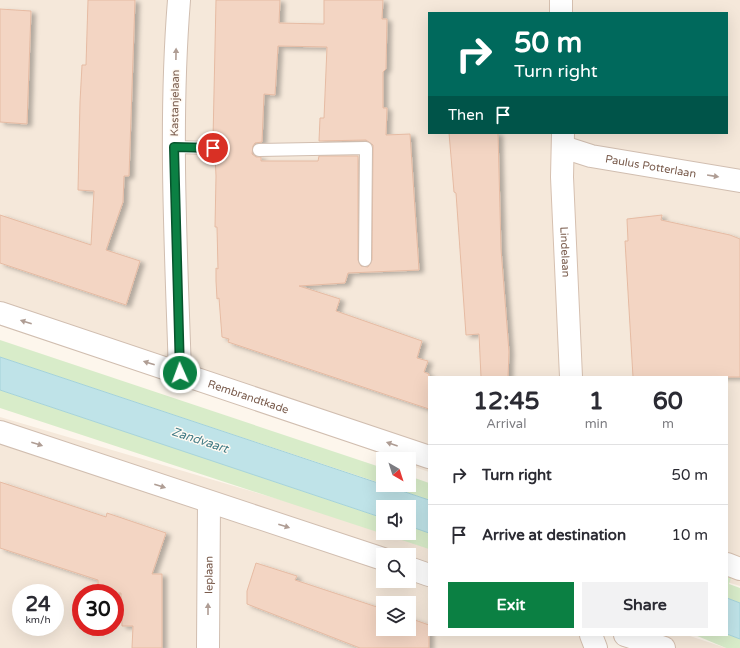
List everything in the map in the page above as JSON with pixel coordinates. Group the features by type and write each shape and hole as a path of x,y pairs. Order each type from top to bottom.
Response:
{"street":[{"name":"Kastanjelaan","path":"179,0 176,32 174,147 180,373"},
{"path":"561,0 561,12"},
{"name":"Paulus Potterlaan","path":"563,140 591,156 740,181"},
{"name":"Lindelaan","path":"563,140 562,177 572,375"},
{"name":"Rembrandtkade","path":"0,313 428,457"},
{"path":"0,432 376,557"},
{"name":"Ieplaan","path":"208,502 208,648"},
{"path":"728,564 740,569"},
{"path":"416,570 428,575"},
{"path":"591,636 596,648"}],"lane":[{"path":"174,147 213,148"},
{"path":"259,150 366,148 365,260"}],"shaded area":[{"path":"0,0 740,0 740,586 728,582 728,376 428,376 428,472 416,467 416,452 376,452 0,311"},
{"path":"0,417 376,528 376,540 412,540 428,544 428,636 580,636 584,648 0,648"},
{"path":"646,636 690,636 726,648 648,648"}],"green space":[{"path":"0,340 376,466 376,482 0,357"},
{"path":"0,390 376,516 376,532 0,408"},
{"path":"416,478 428,483 428,500 406,492 416,492"},
{"path":"416,528 428,533 428,549 402,540 416,540"},
{"path":"728,575 732,575 729,584 740,588 740,603 728,598"},
{"path":"728,634 740,639 740,648 726,648 697,636 728,636"}],"water":[{"name":"Zandvaart","path":"0,357 376,482 376,492 405,492 428,500 428,533 416,528 416,500 376,500 376,516 0,390"},
{"path":"728,598 740,603 740,639 728,634"}],"building":[{"path":"88,0 135,0 129,176 124,176 123,202 106,250 140,261 126,305 0,263 0,215 91,245 94,191 78,190 80,102 82,65 86,65"},
{"path":"216,0 280,0 279,23 324,24 324,0 383,0 382,19 387,19 386,69 383,72 383,108 387,108 386,135 410,134 419,270 348,273 345,283 299,286 340,299 336,311 422,341 417,358 428,361 424,372 429,374 428,409 228,342 229,339 222,337 219,298 217,299 217,227 215,227 216,176 214,155 219,152 219,144 213,139","holes":["278,46 327,47 324,118 320,118 319,141 366,140 373,145 372,260 368,267 361,266 358,260 358,156 319,156 318,161 261,161 261,157 256,157 252,154 255,143 262,142 264,94 275,95"]},
{"path":"0,9 31,11 27,124 0,122"},
{"path":"449,134 498,134 501,249 509,352 508,376 481,376 479,334 466,335 456,193 454,192"},
{"path":"662,215 661,220 730,235 740,239 740,377 633,376 625,241 628,241 627,219"},
{"path":"0,482 106,517 107,513 166,533 152,574 162,574 162,648 132,648 133,626 124,626 124,584 98,584 98,580 0,548"},
{"path":"256,563 297,576 295,580 376,607 376,636 416,636 416,620 428,625 429,648 360,648 247,604 247,591"}],"route":[{"path":"180,373 174,147 213,148"}]}
